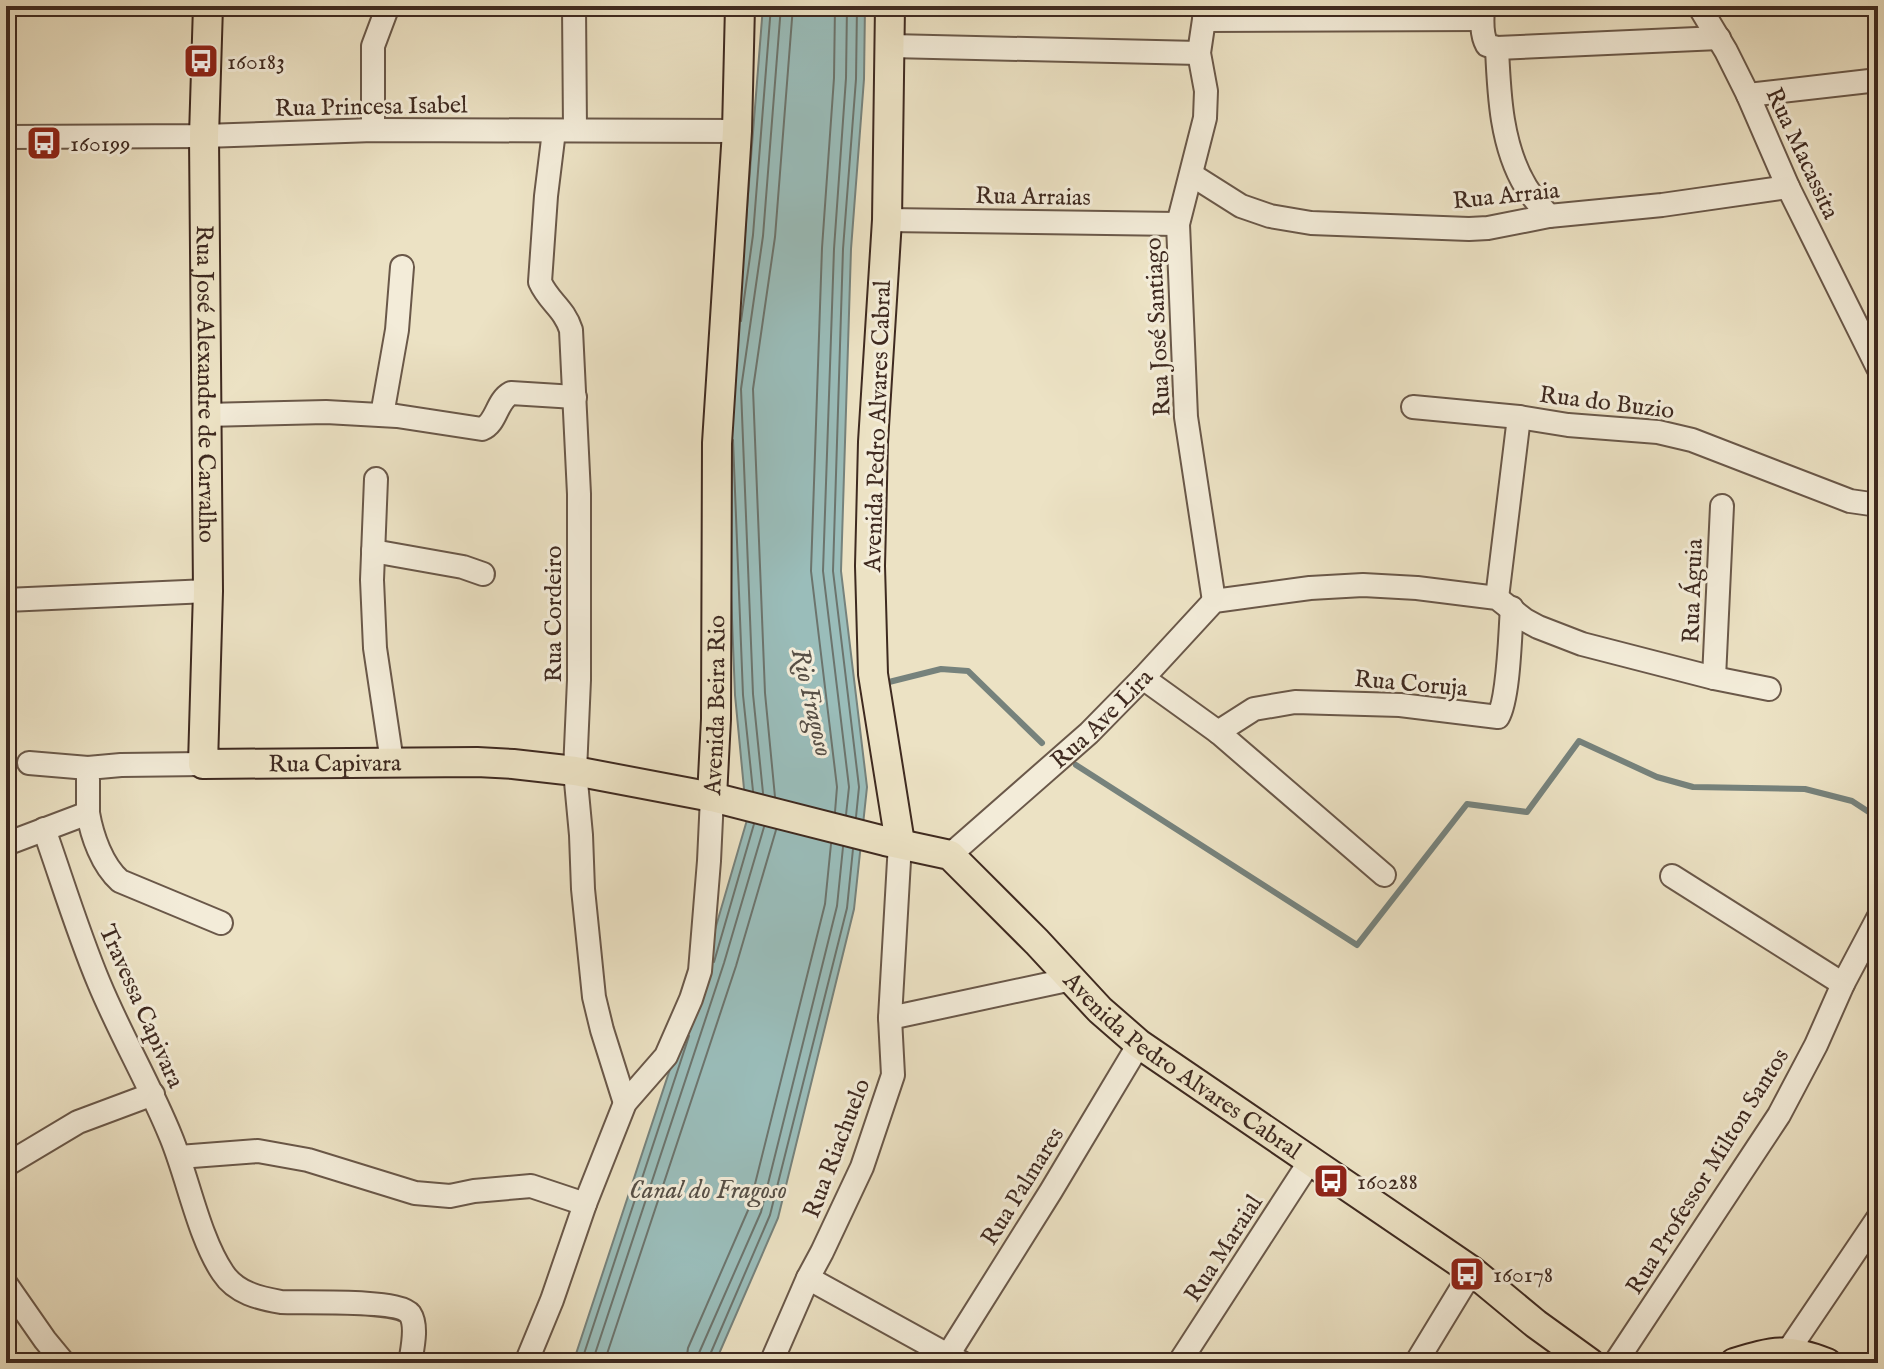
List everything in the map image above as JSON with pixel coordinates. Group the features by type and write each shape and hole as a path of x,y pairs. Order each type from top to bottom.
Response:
{"main road":[{"name":"Rua José Alexandre de Carvalho","path":"203,764 208,591 204,136 208,6"},
{"name":"Avenida Beira Rio","path":"724,800 716,719 717,443 737,131 740,6"},
{"name":"Avenida Pedro Alvares Cabral","path":"890,6 887,220 873,442 870,581 873,674 893,842"},
{"name":"Rua Capivara","path":"203,764 489,763 575,771 724,800"},
{"path":"724,800 950,855"},
{"name":"Avenida Pedro Alvares Cabral","path":"950,855 1100,1010 1139,1044 1472,1271 1536,1324 1590,1363"},
{"path":"1734,1363 1788,1351 1827,1363"}],"street":[{"path":"373,130 373,46 388,6"},
{"name":"Rua Cordeiro","path":"574,6 564,130 545,212 540,282 568,319 571,330 579,565 575,771 583,889 594,997 625,1103"},
{"name":"Rua Macassita","path":"1699,6 1748,95 1788,187 1878,368"},
{"path":"1205,13 1482,13 1485,41 1487,45 1497,48 1719,38"},
{"name":"Rua José Santiago","path":"1205,13 1199,53 1206,103 1202,134 1178,224 1186,417 1214,601"},
{"path":"891,46 1199,53"},
{"path":"1497,48 1500,101 1512,156 1526,187 1549,216"},
{"path":"1748,95 1878,80"},
{"name":"Rua Princesa Isabel","path":"6,137 204,136 373,130 737,131"},
{"name":"Rua Arraia","path":"1192,175 1241,206 1270,216 1311,223 1469,229 1549,216 1662,205 1788,187"},
{"name":"Rua Arraias","path":"887,220 1178,224"},
{"path":"382,415 397,330 402,267"},
{"path":"206,415 326,412 382,415 482,429 490,425 503,398 511,393 575,397"},
{"name":"Rua do Buzio","path":"1413,407 1658,432 1692,440 1850,501 1878,505"},
{"path":"1505,603 1519,417"},
{"path":"376,479 372,589 375,648 392,762"},
{"name":"Rua Águia","path":"1714,678 1722,506"},
{"path":"373,551 463,567 483,574"},
{"path":"1214,601 1310,588 1363,585 1417,588 1505,603 1538,627 1582,644 1769,689"},
{"path":"6,600 208,591"},
{"name":"Rua Ave Lira","path":"950,855 1063,758 1214,601"},
{"name":"Rua Coruja","path":"1218,732 1254,709 1295,702 1400,705 1498,717 1506,679 1505,603"},
{"path":"1143,678 1218,732 1384,875"},
{"name":"Rua Capivara","path":"29,763 88,768 203,764"},
{"path":"88,768 90,825 103,858 114,875 120,881 221,923"},
{"name":"Avenida Beira Rio","path":"526,1363 625,1103 666,1056 691,999 700,971 709,861 724,800"},
{"path":"6,844 88,813"},
{"name":"Travessa Capivara","path":"44,829 98,982 153,1094 179,1157 209,1245 223,1273 233,1284 253,1296 281,1302 399,1307 410,1314 413,1330 410,1363"},
{"name":"Rua Riachuelo","path":"771,1363 862,1167 893,1075 890,1018 893,842"},
{"path":"1672,876 1843,984"},
{"name":"Rua Professor Milton Santos","path":"1615,1363 1779,1115 1878,918"},
{"path":"890,1018 1072,979"},
{"name":"Rua Palmares","path":"955,1359 1139,1044"},
{"path":"6,1165 78,1122 153,1094"},
{"path":"179,1157 258,1151 308,1160 415,1193 450,1196 531,1186 585,1204"},
{"name":"Rua Maraial","path":"1179,1363 1310,1161"},
{"path":"1788,1351 1878,1218"},
{"path":"1416,1363 1472,1271"},
{"path":"808,1278 955,1359"},
{"path":"6,1284 64,1363"}],"water":[{"name":"Canal do Fragoso","path":"763,6 865,6 864,79 851,249 841,571 867,787 854,909 778,1218 715,1363 573,1363 707,957 747,820 735,695 723,388 745,234"}],"waterway":[{"path":"889,682 941,669 968,671 1042,743"},
{"path":"1076,765 1357,945 1467,804 1527,812 1579,741 1657,777 1693,787 1805,789 1852,801 1878,818"}],"place":[{"name":"160183","path":"201,61"},
{"name":"160199","path":"44,143"},
{"name":"160288","path":"1331,1181"},
{"name":"160178","path":"1467,1274"}],"water label":[{"name":"Rio Fragoso","path":"813,702"}]}
